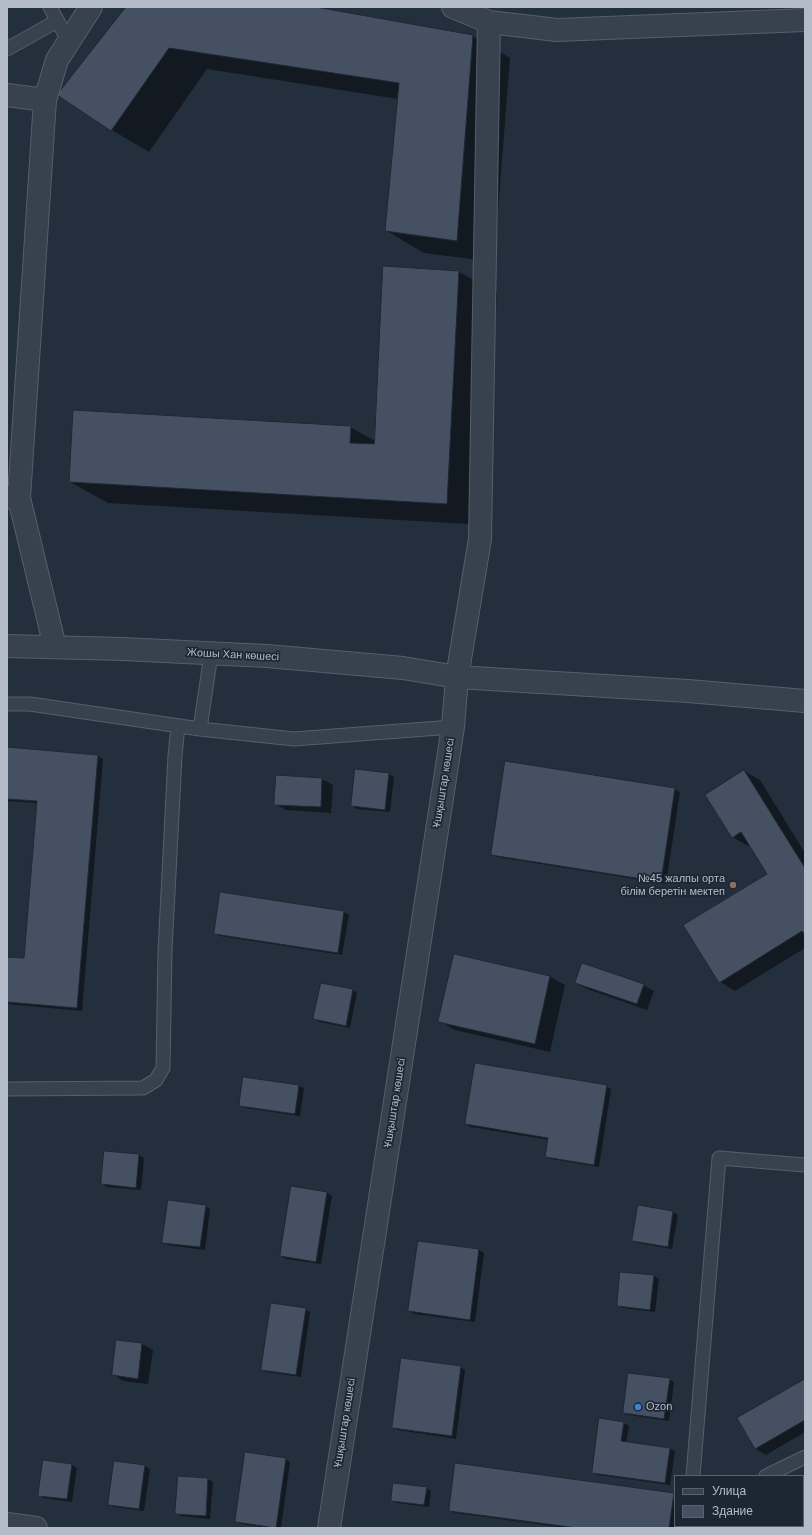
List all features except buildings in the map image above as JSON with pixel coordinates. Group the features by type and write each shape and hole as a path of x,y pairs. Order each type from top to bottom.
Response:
{"street":[{"path":"55,647 13,497 45,100 57,60 91,7"},
{"path":"454,7 489,22 557,30 805,20"},
{"name":"Ұшқыштар көшесі","path":"329,1528 453,727 458,677 480,539 489,22"},
{"path":"7,95 45,100"},
{"name":"Жошы Хан көшесі","path":"7,646 122,649 267,656 403,668 458,677 688,691 805,701"},
{"path":"7,1524 36,1528"}],"lane":[{"path":"50,7 69,42"},
{"path":"7,49 57,21"},
{"path":"200,729 211,654"},
{"path":"7,704 30,704 200,729 294,739 453,727"},
{"path":"7,1089 143,1088 156,1080 163,1068 165,951 178,726"},
{"path":"693,1475 720,1158 805,1166"},
{"path":"768,1475 805,1457"}],"place":[{"name":"№45 жалпы орта білім беретін мектеп","path":"733,885"},
{"name":"Ozon","path":"638,1407"}]}
